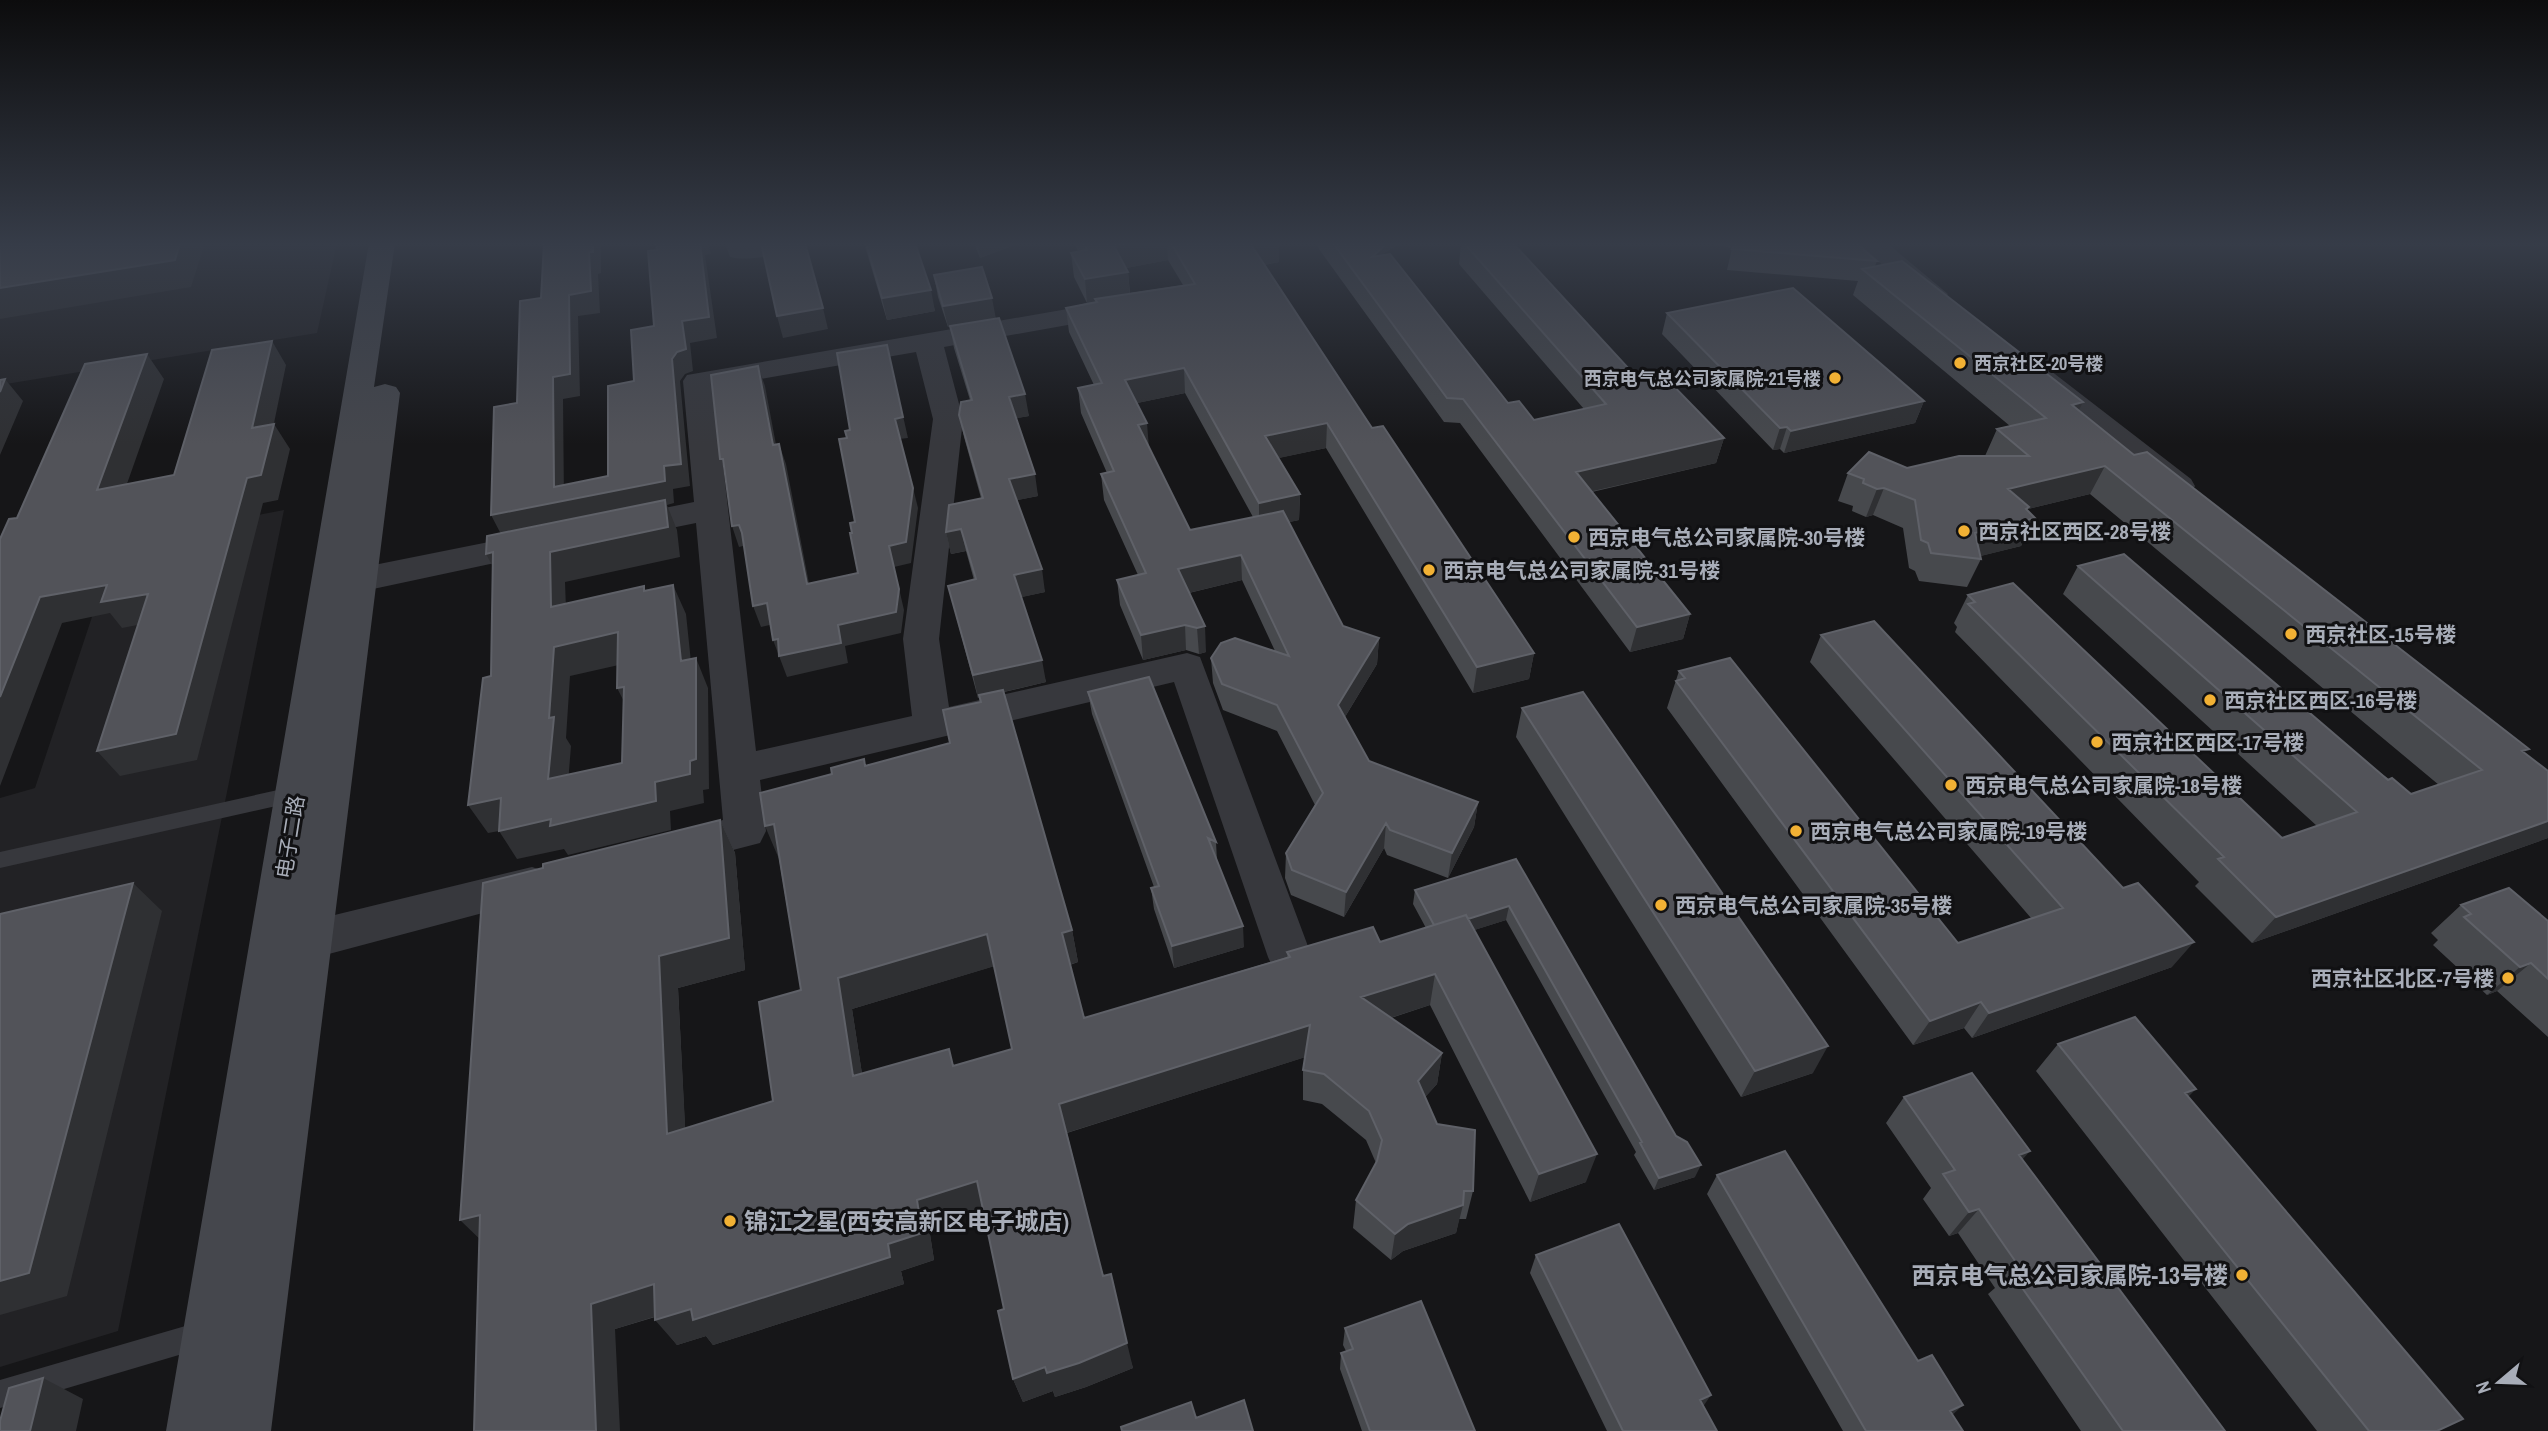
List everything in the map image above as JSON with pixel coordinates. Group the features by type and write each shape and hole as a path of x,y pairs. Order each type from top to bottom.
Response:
{"main road":[{"name":"电子二路","path":"194,1431 372,310"},
{"name":"电子二路","path":"243,1431 397,310"}],"street":[{"path":"639,857 745,831 698,381 1113,310"},
{"path":"928,341 948,419 921,639 932,725"},
{"path":"2012,355 2198,501"},
{"path":"359,580 711,509"},
{"path":"739,770 1187,666 1290,957"},
{"path":"310,940 560,877"}],"lane":[{"path":"0,860 296,794"},
{"path":"0,1394 211,1332"}],"shaded area":[{"path":"0,310 322,310 317,333 0,385"},
{"path":"284,510 118,1331 0,1367 0,798 35,788 117,542"}],"building":[{"path":"520,310 569,310 570,374 553,377 554,487 608,476 608,386 634,381 631,330 654,326 653,310 708,310 709,317 682,321 686,349 677,352 672,359 681,464 664,466 665,481 491,515 494,407 517,403"},
{"path":"776,310 813,310 777,316"},
{"path":"1067,310 1294,310 1372,428 1383,426 1534,653 1477,667 1327,423 1265,436 1300,494 1259,503 1184,368 1125,380 1147,423 1138,425 1190,530 1283,511 1343,626 1379,638 1338,705 1369,761 1478,802 1452,853 1390,830 1386,823 1346,892 1292,870 1286,853 1323,793 1277,705 1222,684 1211,658 1221,643 1235,638 1289,656 1241,555 1178,569 1205,626 1197,628 1185,625 1141,635 1117,580 1146,573 1101,474 1114,471 1078,388 1102,383"},
{"path":"1382,310 1434,310 1508,403 1519,401 1534,420 1606,404 1523,310 1574,310 1640,381 1664,376 1724,438 1576,472 1690,614 1637,627 1463,399 1447,398"},
{"path":"1683,310 1818,310 1924,401 1791,431 1787,427 1780,428 1667,313"},
{"path":"1912,310 1965,310 2083,402 2072,405 2134,455 2147,452 2529,749 2522,751 2548,771 2548,821 2276,917 2218,859 2224,857 1968,604 1975,602 1968,595 2013,583 2282,838 2357,812 2078,566 2124,554 2388,780 2392,778 2411,794 2482,770 2105,466 2008,489 2029,507 2026,509 2035,518 1975,533 1981,559 1931,553 1928,543 1921,540 1915,500 1884,488 1877,489 1863,483 1864,479 1848,473 1869,452 1907,468 1959,456 2029,456 1997,429 2046,418"},
{"path":"999,318 1025,394 1009,397 1035,474 1009,479 1042,569 1014,575 1042,660 973,675 948,586 976,579 961,529 946,532 949,505 983,498 959,415 961,402 972,400 950,326"},
{"path":"272,341 252,428 274,424 261,475 247,478 176,734 97,751 148,594 101,602 107,585 40,597 0,697 0,539 9,519 17,518 85,364 147,354 97,490 174,475 212,350"},
{"path":"887,345 903,417 895,419 913,488 906,542 889,546 899,589 896,612 838,625 841,643 779,656 778,639 773,640 767,603 753,606 742,533 739,525 732,526 723,459 720,459 711,375 758,366 773,445 779,444 807,584 858,573 850,533 850,523 855,522 839,439 847,438 845,431 850,430 837,353"},
{"path":"665,500 668,527 550,552 551,607 644,586 644,591 673,585 681,661 696,658 696,759 690,761 690,774 655,782 656,801 550,826 551,819 499,831 501,798 468,805 483,678 491,676 493,552 486,554 487,536","holes":["618,632 617,688 624,687 622,763 548,779 554,717 549,718 554,647"]},
{"path":"1874,621 2123,888 2138,883 2194,942 1989,1013 1981,1002 1930,1021 1676,681 1685,678 1679,671 1730,658 1958,943 2063,908 1821,635"},
{"path":"1149,677 1216,842 1208,838 1243,926 1172,946 1151,888 1159,886 1088,692"},
{"path":"1003,690 1072,930 1062,933 1084,1018 1290,957 1287,952 1373,927 1380,942 1466,915 1597,1154 1539,1174 1435,974 1361,997 1442,1053 1418,1081 1437,1124 1475,1130 1473,1191 1464,1191 1463,1205 1408,1224 1395,1234 1356,1200 1377,1161 1382,1140 1369,1111 1324,1074 1303,1070 1310,1025 1059,1104 1103,1276 1111,1274 1127,1343 1079,1363 1047,1373 1045,1367 1013,1379 998,1311 1004,1309 977,1181 917,1200 922,1233 888,1244 890,1257 693,1320 691,1309 655,1320 654,1284 591,1304 596,1431 474,1431 480,1215 460,1220 483,883 543,868 543,864 720,820 729,938 659,956 667,1134 773,1101 759,1002 801,990 774,824 765,826 760,793 832,774 831,768 864,759 865,766 950,743 943,710 981,702 979,695","holes":["987,934 1012,1049 953,1066 949,1049 853,1076 838,978"]},
{"path":"1583,692 1828,1046 1755,1071 1522,708"},
{"path":"1516,859 1676,1136 1687,1142 1701,1165 1659,1178 1640,1143 1642,1142 1509,906 1468,919 1466,915 1434,925 1415,890"},
{"path":"133,883 29,1273 0,1281 0,914"},
{"path":"2509,888 2548,921 2548,979 2531,963 2520,967 2464,917 2471,914 2461,905"},
{"path":"2135,1017 2196,1089 2185,1093 2463,1419 2437,1431 2369,1431 2058,1044"},
{"path":"1972,1073 2030,1151 2019,1155 2225,1431 2123,1431 2011,1272 2020,1268 1979,1209 1969,1212 1943,1174 1955,1170 1904,1097"},
{"path":"1785,1151 1918,1361 1932,1355 1963,1405 1950,1411 1963,1431 1866,1431 1717,1175"},
{"path":"1619,1224 1711,1395 1700,1400 1717,1431 1623,1431 1536,1255"},
{"path":"1421,1301 1475,1431 1370,1431 1341,1353 1353,1349 1345,1328"},
{"path":"43,1378 30,1431 0,1431 9,1388"},
{"path":"1244,1400 1253,1431 1122,1431 1121,1427 1191,1402 1196,1418"}],"place":[{"name":"西京社区-20号楼","path":"1960,363"},
{"name":"西京电气总公司家属院-21号楼","path":"1835,378"},
{"name":"西京社区西区-28号楼","path":"1964,531"},
{"name":"西京电气总公司家属院-30号楼","path":"1574,537"},
{"name":"西京电气总公司家属院-31号楼","path":"1429,570"},
{"name":"西京社区-15号楼","path":"2291,634"},
{"name":"西京社区西区-16号楼","path":"2210,700"},
{"name":"西京社区西区-17号楼","path":"2097,742"},
{"name":"西京电气总公司家属院-18号楼","path":"1951,785"},
{"name":"西京电气总公司家属院-19号楼","path":"1796,831"},
{"name":"西京电气总公司家属院-35号楼","path":"1661,905"},
{"name":"西京社区北区-7号楼","path":"2508,978"},
{"name":"锦江之星(西安高新区电子城店)","path":"730,1221"},
{"name":"西京电气总公司家属院-13号楼","path":"2242,1275"}]}
